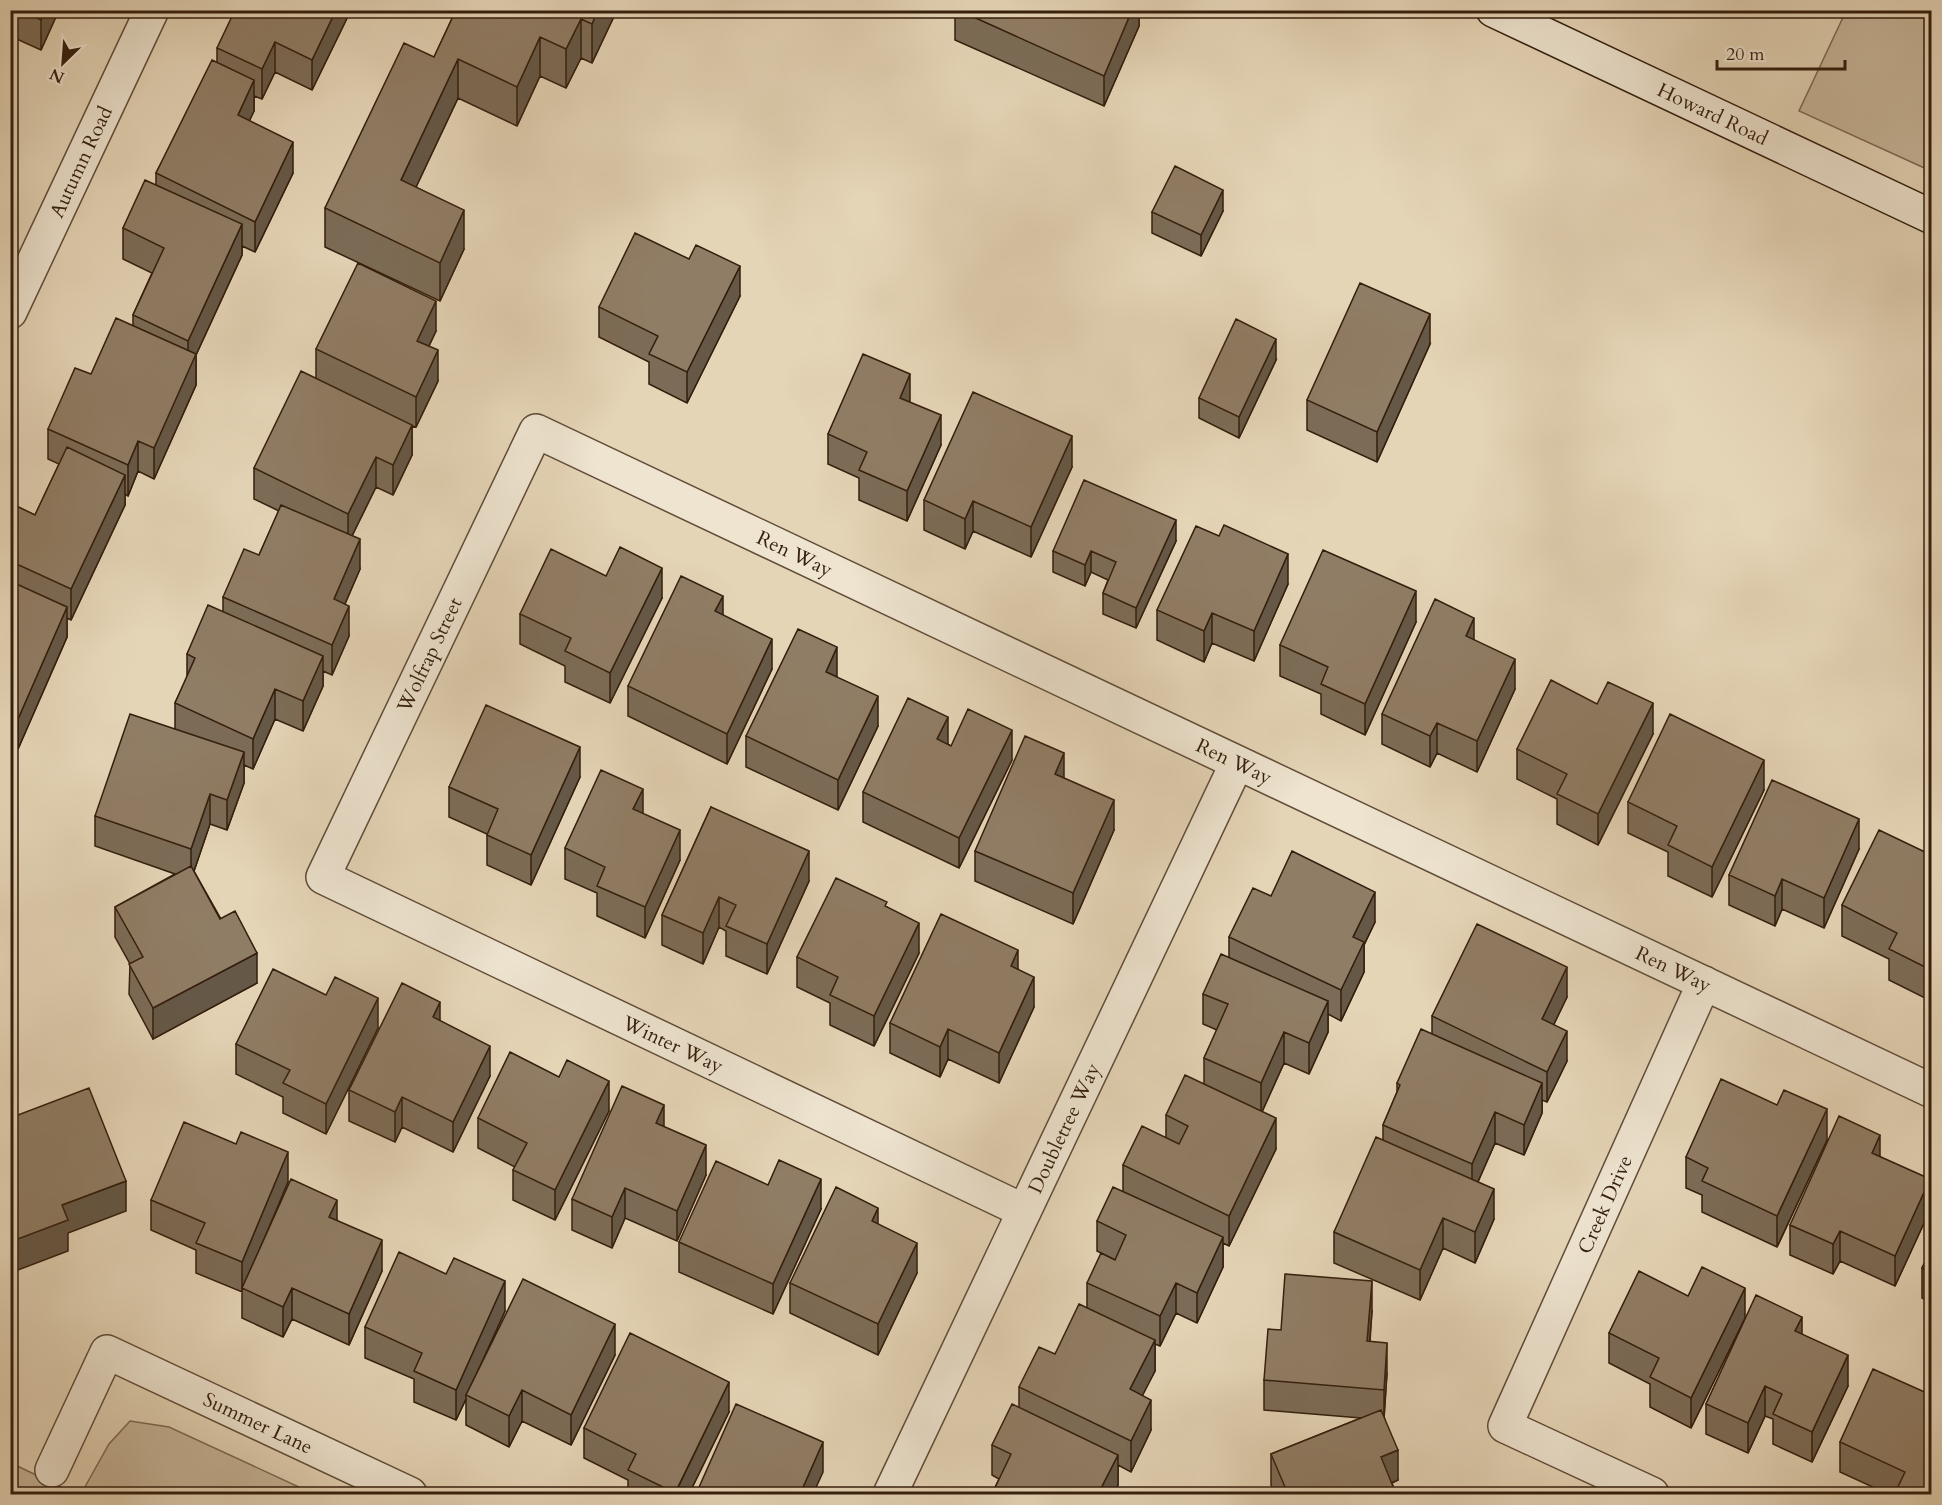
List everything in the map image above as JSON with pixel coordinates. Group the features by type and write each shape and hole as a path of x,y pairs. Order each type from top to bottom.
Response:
{"street":[{"name":"Autumn Road","path":"10,312 152,10"},
{"name":"Howard Road","path":"1493,10 1932,217"},
{"name":"Ren Way","path":"536,431 1932,1091"},
{"name":"Wolfrap Street","path":"323,877 536,431"},
{"name":"Doubletree Way","path":"890,1494 1237,763"},
{"name":"Winter Way","path":"323,877 1024,1211"},
{"name":"Creek Drive","path":"1652,1494 1505,1426 1704,983"},
{"name":"Summer Lane","path":"52,1470 107,1352 411,1494"}],"shaded area":[{"path":"1846,11 1931,11 1931,171 1799,111"},
{"path":"130,1421 169,1427 314,1494 81,1494 109,1444"},
{"path":"11,1463 76,1494 11,1494"}],"building":[{"path":"20,10 46,10 41,20"},
{"path":"235,10 336,10 312,60 275,42 262,69 217,48"},
{"path":"456,10 598,10 592,24 581,19 566,49 540,37 517,87 458,59 401,180 464,210 440,263 325,208 404,43 434,57"},
{"path":"958,10 1132,10 1104,76"},
{"path":"212,60 254,80 238,115 293,142 255,222 156,173"},
{"path":"1175,166 1223,190 1201,235 1152,212"},
{"path":"145,180 242,224 188,341 133,315 164,248 123,228"},
{"path":"635,233 689,259 696,245 740,266 687,372 649,354 658,336 599,307"},
{"path":"358,263 436,301 417,341 438,350 416,397 316,349"},
{"path":"1360,283 1430,314 1377,432 1307,400"},
{"path":"116,318 196,354 154,448 138,441 128,465 48,429 75,368 91,374"},
{"path":"1236,319 1276,339 1239,417 1199,398"},
{"path":"863,354 910,374 900,398 941,415 907,491 859,470 867,452 828,434"},
{"path":"301,371 412,425 393,465 376,457 348,514 254,468"},
{"path":"973,392 1072,436 1031,527 973,501 965,519 924,500"},
{"path":"67,447 125,475 71,589 10,561 10,503 35,515"},
{"path":"1084,480 1176,520 1136,608 1103,593 1116,562 1091,551 1085,565 1053,551"},
{"path":"281,505 360,539 334,599 349,606 332,645 223,597 244,549 259,555"},
{"path":"1224,525 1288,554 1254,631 1212,613 1204,631 1157,610 1196,526 1219,536"},
{"path":"620,547 662,568 610,673 565,651 571,638 520,614 551,549 606,576"},
{"path":"1323,550 1416,591 1365,704 1321,684 1328,667 1280,645"},
{"path":"681,576 723,596 715,611 772,639 727,734 628,686"},
{"path":"10,581 67,607 18,719 10,716"},
{"path":"1435,599 1474,618 1466,636 1515,659 1477,741 1437,723 1430,736 1382,714"},
{"path":"208,605 323,656 303,701 275,689 253,739 175,703 195,658 187,654"},
{"path":"798,629 837,647 826,672 878,696 838,780 746,736"},
{"path":"1551,680 1597,704 1608,682 1653,703 1598,814 1557,794 1567,774 1517,749"},
{"path":"908,698 948,717 937,739 951,746 968,709 1012,730 959,838 863,792"},
{"path":"486,705 580,747 531,855 487,835 498,809 449,787"},
{"path":"130,714 244,752 227,800 210,794 191,849 95,816"},
{"path":"1670,714 1764,760 1712,867 1668,845 1677,826 1628,802"},
{"path":"1025,736 1064,753 1055,774 1114,800 1073,893 975,851"},
{"path":"601,770 643,789 633,809 680,830 645,907 597,886 605,867 565,848"},
{"path":"1772,780 1859,819 1824,898 1782,879 1775,896 1729,875"},
{"path":"711,807 809,851 767,944 726,926 736,905 719,897 703,933 662,915"},
{"path":"1879,830 1927,853 1932,844 1931,970 1889,949 1897,933 1842,905"},
{"path":"1292,851 1375,892 1353,937 1364,942 1341,990 1229,937 1253,888 1271,896"},
{"path":"191,866 220,919 235,911 257,953 153,1008 129,964 143,957 115,907"},
{"path":"836,878 887,902 885,906 919,923 874,1016 830,995 838,977 797,957"},
{"path":"941,914 1018,950 1011,966 1034,977 999,1053 948,1029 940,1047 890,1023"},
{"path":"1477,924 1567,967 1542,1019 1567,1031 1547,1072 1432,1016"},
{"path":"1221,954 1328,1001 1309,1043 1284,1032 1261,1083 1204,1058 1228,1004 1203,994"},
{"path":"273,969 326,995 335,977 378,998 326,1104 283,1083 290,1070 236,1044"},
{"path":"402,983 440,1002 433,1017 490,1046 453,1122 402,1097 395,1112 349,1090"},
{"path":"1421,1029 1542,1083 1524,1125 1495,1112 1472,1164 1383,1125 1400,1085 1397,1083"},
{"path":"510,1052 559,1077 567,1060 609,1081 555,1190 513,1170 527,1143 478,1118"},
{"path":"1185,1075 1276,1118 1229,1216 1123,1165 1142,1126 1179,1144 1188,1126 1166,1115"},
{"path":"1721,1079 1777,1105 1784,1090 1827,1109 1777,1216 1702,1181 1708,1168 1686,1157"},
{"path":"622,1086 664,1105 656,1123 706,1145 677,1211 625,1188 612,1217 572,1199"},
{"path":"89,1088 126,1181 62,1205 68,1220 10,1242 10,1118"},
{"path":"1839,1116 1880,1135 1872,1153 1930,1179 1895,1256 1840,1231 1833,1244 1790,1225"},
{"path":"184,1122 236,1144 241,1132 288,1152 242,1262 196,1243 205,1223 151,1200"},
{"path":"1376,1137 1494,1189 1475,1232 1443,1218 1420,1270 1334,1232"},
{"path":"779,1160 821,1179 773,1284 679,1242 716,1161 768,1185"},
{"path":"291,1179 337,1200 329,1217 382,1240 349,1314 292,1288 283,1307 242,1288"},
{"path":"836,1187 878,1208 872,1221 917,1243 878,1324 790,1283"},
{"path":"1113,1187 1223,1237 1197,1293 1176,1283 1160,1316 1087,1283 1101,1253 1115,1260 1126,1235 1097,1221"},
{"path":"1932,1248 1932,1273 1922,1268"},
{"path":"399,1252 446,1274 454,1258 505,1281 456,1390 414,1371 422,1353 365,1327"},
{"path":"1702,1267 1745,1288 1691,1398 1650,1377 1659,1358 1609,1333 1639,1271 1688,1296"},
{"path":"1285,1274 1372,1281 1367,1341 1387,1343 1384,1390 1264,1380 1268,1329 1281,1330"},
{"path":"523,1279 615,1324 571,1415 522,1390 509,1416 466,1395"},
{"path":"1756,1295 1802,1317 1795,1331 1848,1355 1812,1432 1773,1414 1782,1394 1765,1386 1748,1423 1706,1404"},
{"path":"1079,1304 1155,1340 1130,1389 1151,1400 1131,1441 1019,1387 1039,1347 1055,1354"},
{"path":"630,1333 729,1382 675,1493 628,1470 636,1454 584,1428"},
{"path":"1873,1369 1929,1394 1932,1389 1932,1494 1895,1493 1905,1472 1840,1442"},
{"path":"736,1404 823,1442 800,1494 696,1494"},
{"path":"1012,1404 1118,1455 1098,1494 1085,1491 1083,1494 992,1494 1011,1454 992,1445"},
{"path":"1381,1410 1398,1450 1381,1457 1396,1494 1288,1494 1271,1454"}]}
